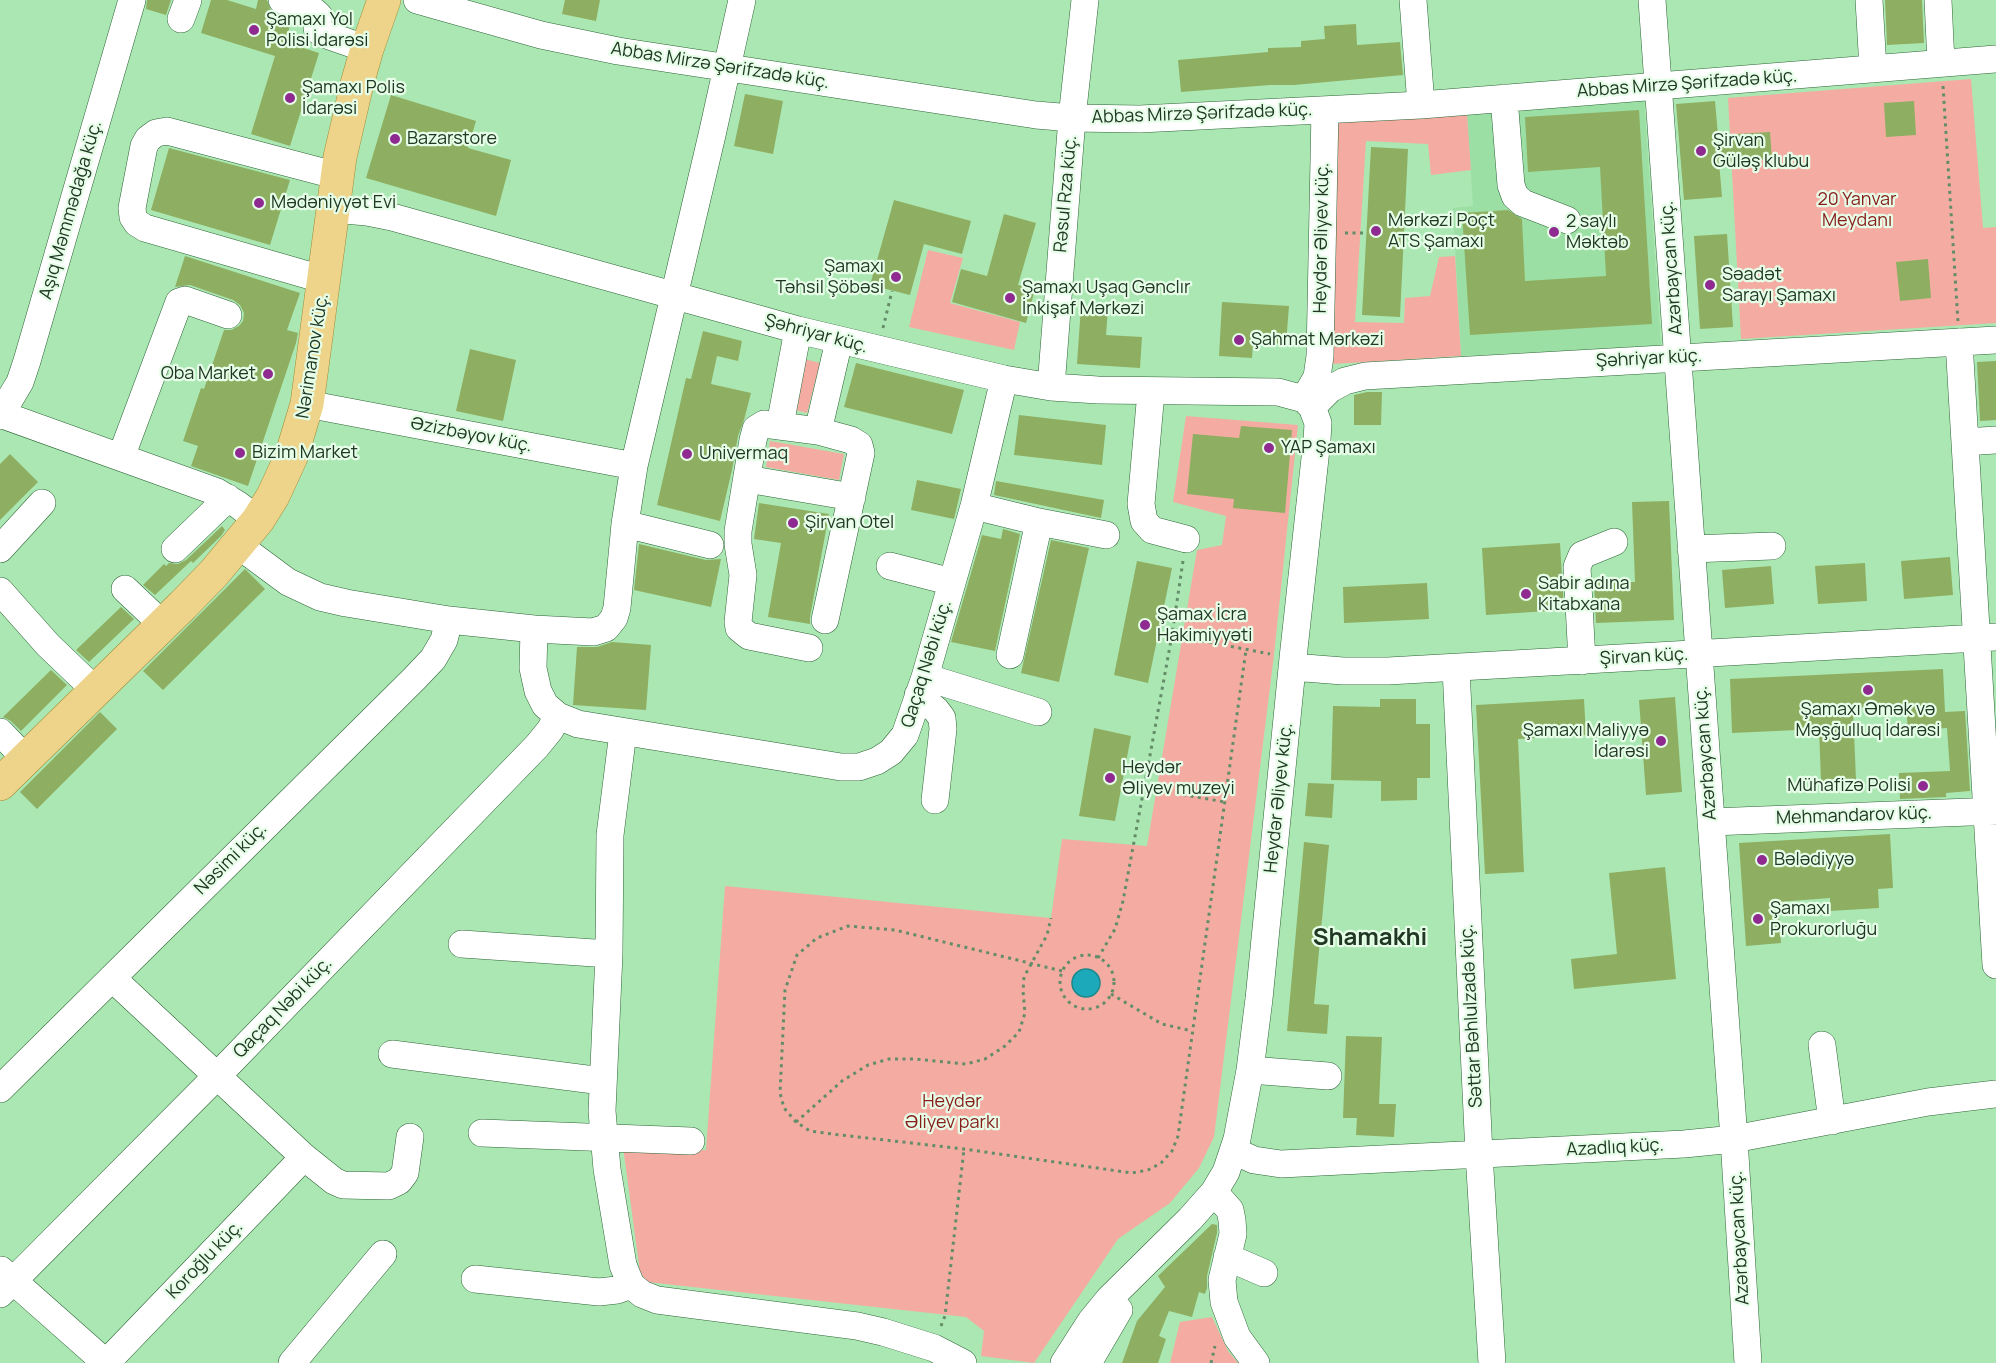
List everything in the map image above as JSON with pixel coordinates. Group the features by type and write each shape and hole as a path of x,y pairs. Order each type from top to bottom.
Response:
{"main road":[{"name":"Nərimanov küç.","path":"0,784 206,581 258,520 273,496 287,467 307,404 346,126 367,50 384,0"}],"street":[{"name":"Aşıq Məmmədağa küç.","path":"0,415 20,382 27,361 132,0"},
{"path":"282,0 311,9 316,13 319,16 316,28 321,33 367,50"},
{"name":"Abbas Mirzə Şərifzadə küç.","path":"417,0 574,42 726,68 1036,115 1072,118 1140,119 1421,105 1996,59"},
{"path":"238,545 288,582 320,597 346,603 449,620 534,629 593,632 606,628 614,618 617,608 625,524 634,466 742,0"},
{"name":"Rəsul Rza küç.","path":"1051,387 1072,118 1085,0"},
{"path":"1413,0 1421,105"},
{"name":"Azərbaycan küç.","path":"1652,0 1748,1363"},
{"path":"1869,0 1873,69"},
{"path":"1938,0 1941,63"},
{"path":"1504,98 1511,185 1515,196 1523,203 1567,220"},
{"name":"Heydər Əliyev küç.","path":"1148,1260 1214,1192 1226,1172 1234,1151 1250,1070 1317,440 1318,423 1308,402 1317,377 1320,356 1324,110"},
{"path":"325,280 146,228 137,223 133,217 132,208 144,146 148,139 156,133 167,131 338,176"},
{"name":"Şəhriyar küç.","path":"333,209 392,217 839,341 1004,379 1051,387 1151,392 1278,392 1294,395 1308,402 1345,381 1365,376 1996,340"},
{"path":"122,457 179,302 185,300 228,315"},
{"path":"780,425 798,330"},
{"path":"818,431 839,341"},
{"path":"1959,342 1965,442 1986,638 1996,964"},
{"name":"Qaçaq Nəbi küç.","path":"4,1282 217,1076 537,746 558,716 578,724 841,767 859,766 877,761 891,752 905,735 921,686 974,506 1004,379"},
{"path":"1151,392 1141,504 1144,521 1152,531 1186,539"},
{"name":"Əzizbəyov küç.","path":"307,404 634,466"},
{"path":"0,415 217,492 258,520"},
{"path":"809,648 749,636 739,628 743,575 738,531 756,429 764,424 818,431 850,440 859,445 861,453 825,620"},
{"path":"1965,442 1996,440"},
{"path":"747,479 852,497"},
{"path":"175,549 228,498"},
{"path":"0,549 42,503"},
{"path":"974,506 1106,535"},
{"path":"1010,655 1039,522"},
{"path":"625,524 710,545"},
{"path":"1582,661 1577,567 1582,555 1614,542"},
{"path":"1691,549 1772,546"},
{"path":"890,566 952,582"},
{"path":"125,589 163,625"},
{"path":"0,591 48,645 95,690"},
{"name":"Nəsimi küç.","path":"0,1089 414,679 433,659 444,640 449,620"},
{"path":"534,629 533,668 538,691 545,705 558,716"},
{"name":"Şirvan küç.","path":"1292,663 1343,671 1456,668 1986,638"},
{"name":"Səttar Bəhlulzadə küç.","path":"1456,668 1479,1154 1492,1363"},
{"path":"921,686 1038,712"},
{"path":"921,686 942,718 943,729 935,800"},
{"path":"0,732 26,759"},
{"path":"623,732 610,835 609,954 602,1081 603,1139 623,1265 631,1285 642,1294 657,1300 857,1326 883,1332 934,1348 963,1363"},
{"name":"Mehmandarov küç.","path":"1711,822 1991,811"},
{"path":"462,944 609,954"},
{"path":"112,978 304,1157 334,1181 344,1185 389,1186 399,1181 405,1173 411,1137"},
{"path":"1821,1046 1832,1120"},
{"path":"392,1054 602,1081"},
{"path":"1250,1070 1328,1076"},
{"name":"Azadlıq küç.","path":"1234,1151 1254,1160 1281,1164 1684,1144 1734,1139 1928,1102 1996,1094"},
{"path":"482,1133 691,1141"},
{"name":"Koroğlu küç.","path":"106,1363 304,1157"},
{"path":"1214,1192 1230,1210 1232,1220 1233,1234 1222,1280 1224,1302 1237,1337 1256,1363"},
{"path":"292,1363 383,1254"},
{"path":"1227,1257 1264,1274"},
{"path":"1064,1363 1091,1321 1109,1299 1148,1260"},
{"path":"1088,1363 1148,1260"},
{"path":"475,1279 598,1292 617,1290 631,1285"},
{"path":"4,1282 106,1363"}],"path":[{"path":"1941,63 1959,342"},
{"path":"877,350 892,291"},
{"path":"1098,958 1115,929 1123,901 1172,636 1186,539"},
{"path":"1172,636 1246,650 1292,663"},
{"path":"1062,971 895,930 848,926 817,938 797,955 785,990 780,1093 784,1108 796,1122 810,1131 964,1149 1132,1173 1148,1170 1161,1163 1172,1151 1178,1136 1246,650"},
{"path":"1144,788 1225,802"},
{"path":"796,1122 842,1081 868,1065 890,1059 914,1059 966,1065 985,1059 1005,1046 1019,1032 1025,1012 1024,977 1047,935 1051,918"},
{"path":"1088,955 1098,958 1107,964 1112,973 1114,984 1111,994 1105,1003 1096,1008 1085,1010 1075,1007 1066,1001 1061,992 1059,981 1062,971 1068,962 1078,957 1088,955"},
{"path":"1111,994 1162,1024 1192,1031"},
{"path":"934,1348 945,1316 964,1149"},
{"path":"1211,1363 1216,1342"}],"shaded area":[{"name":"2 saylı Məktəb","path":"1644,100 1661,346 1461,356 1453,208 1473,206 1467,114"}],"green space":[{"name":"20 Yanvar Meydanı","path":"1971,79 1983,228 1996,227 1996,323 1741,339 1728,98"},
{"path":"1467,114 1471,170 1431,175 1428,144 1366,141 1355,322 1404,323 1405,298 1430,296 1439,257 1455,256 1461,356 1333,364 1335,121"},
{"path":"928,250 963,258 950,303 1020,322 1014,350 909,327"},
{"path":"804,359 820,363 807,413 791,409"},
{"name":"Heydər Əliyev parkı","path":"1186,416 1298,425 1274,655 1214,1137 1199,1168 1170,1203 1118,1239 1034,1363 981,1356 984,1331 966,1317 647,1282 640,1272 623,1147 706,1150 725,886 1051,918 1062,839 1147,846 1197,550 1222,545 1226,516 1173,502"},
{"path":"770,441 844,454 839,480 766,467"},
{"path":"1212,1317 1228,1351 1238,1363 1170,1363 1180,1322"}],"water":[{"path":"1086,969 1096,973 1100,983 1096,993 1086,997 1076,993 1072,983 1076,973"}],"building":[{"path":"147,0 171,0 166,15 146,9"},
{"path":"211,0 227,0 256,9 258,0 267,0 271,11 292,20 285,42 319,53 290,146 251,134 275,56 201,33"},
{"path":"565,0 600,0 596,21 562,14"},
{"path":"1885,0 1922,0 1924,43 1887,45"},
{"path":"1356,24 1357,45 1400,42 1403,75 1181,92 1178,60 1268,52 1268,48 1301,47 1301,41 1325,39 1324,26"},
{"path":"745,94 783,101 773,154 734,146"},
{"path":"391,95 476,121 468,148 511,160 496,216 366,178"},
{"path":"1715,101 1718,135 1770,132 1772,159 1719,162 1722,197 1684,200 1676,104"},
{"path":"1914,101 1916,135 1886,137 1884,103"},
{"path":"1639,110 1652,324 1470,335 1462,213 1508,210 1522,219 1525,281 1606,276 1600,167 1528,172 1525,117"},
{"path":"1371,147 1408,149 1400,317 1362,315"},
{"path":"169,148 290,180 270,245 151,210"},
{"path":"894,200 971,221 962,254 924,244 910,295 870,285"},
{"path":"1004,214 1036,223 1018,285 1035,289 1026,323 952,302 961,269 987,276"},
{"path":"1727,234 1733,327 1700,329 1694,236"},
{"path":"185,256 300,293 287,330 298,333 296,343 248,486 191,466 198,446 183,441 224,330 231,330 239,326 243,321 244,313 240,305 233,300 190,285 175,287"},
{"path":"1928,259 1931,298 1900,301 1896,262"},
{"path":"1222,302 1289,306 1286,344 1253,342 1252,358 1219,356"},
{"path":"1081,306 1108,308 1106,335 1142,337 1140,368 1077,364"},
{"path":"703,331 742,341 738,361 717,356 711,384 751,393 738,436 720,521 657,505 686,378 691,379"},
{"path":"470,349 516,360 503,421 456,411"},
{"path":"1996,361 1996,420 1980,421 1977,362"},
{"path":"856,363 964,390 952,434 844,407"},
{"path":"1382,392 1381,425 1354,425 1354,395"},
{"path":"1019,415 1106,425 1102,465 1014,455"},
{"path":"1241,426 1292,430 1285,513 1233,508 1234,499 1187,494 1193,434 1239,438"},
{"path":"10,454 38,482 0,520 0,464"},
{"path":"917,480 961,489 954,519 911,510"},
{"path":"996,481 1104,500 1101,518 994,495"},
{"path":"1669,501 1674,620 1596,623 1594,583 1635,582 1632,502"},
{"path":"759,503 829,514 810,624 768,617 781,543 754,539"},
{"path":"222,526 225,530 221,536 155,595 143,585 164,564 166,566 169,563 178,564 186,560"},
{"path":"1003,529 1020,534 995,651 951,642 982,535 1001,539"},
{"path":"1051,540 1089,548 1059,682 1021,673"},
{"path":"1560,543 1564,610 1486,615 1482,548"},
{"path":"639,544 706,560 721,559 711,607 634,590"},
{"path":"1950,557 1953,595 1904,599 1901,561"},
{"path":"1137,561 1172,568 1148,683 1114,675"},
{"path":"1865,563 1867,601 1818,604 1815,566"},
{"path":"1771,566 1774,604 1725,608 1722,570"},
{"path":"245,569 265,589 163,690 143,671"},
{"path":"1427,583 1429,619 1344,623 1343,587"},
{"path":"121,607 134,619 89,662 76,650"},
{"path":"612,642 651,645 646,710 573,705 577,647 597,647"},
{"path":"1943,669 1945,712 1965,711 1970,791 1946,793 1946,797 1900,799 1899,773 1950,771 1947,728 1908,731 1906,705 1853,708 1856,780 1821,781 1819,729 1732,733 1730,679"},
{"path":"51,670 67,685 21,731 3,717"},
{"path":"1675,697 1682,792 1646,795 1639,700"},
{"path":"1380,699 1416,699 1416,724 1430,724 1430,778 1417,778 1417,800 1381,801 1381,781 1331,780 1333,706 1380,707"},
{"path":"1584,699 1586,735 1518,739 1524,872 1485,874 1476,705"},
{"path":"100,712 117,729 37,809 20,792"},
{"path":"1094,728 1131,736 1115,821 1079,816"},
{"path":"1308,783 1334,784 1332,818 1305,816"},
{"path":"1890,834 1893,888 1878,889 1879,908 1830,911 1830,898 1778,902 1781,943 1746,946 1739,843"},
{"path":"1304,842 1329,845 1314,1004 1329,1005 1327,1034 1287,1031"},
{"path":"1665,867 1676,979 1574,989 1571,959 1617,954 1609,873"},
{"path":"1346,1036 1382,1037 1379,1104 1396,1104 1394,1137 1356,1135 1357,1118 1343,1118"},
{"path":"1212,1224 1217,1225 1217,1233 1207,1276 1207,1288 1205,1294 1199,1292 1192,1317 1169,1311 1159,1336 1166,1339 1158,1363 1122,1363 1137,1321 1165,1287 1158,1276"}],"place":[{"name":"Şamaxı Yol Polisi İdarəsi","path":"254,30"},
{"name":"Şamaxı Polis İdarəsi","path":"290,98"},
{"name":"Bazarstore","path":"395,139"},
{"name":"Şirvan Güləş klubu","path":"1701,151"},
{"name":"Mədəniyyət Evi","path":"259,203"},
{"name":"Mərkəzi Poçt ATS Şamaxı","path":"1376,231"},
{"name":"2 saylı Məktəb","path":"1554,232"},
{"name":"Şamaxı Təhsil Şöbəsi","path":"896,277"},
{"name":"Səadət Sarayı Şamaxı","path":"1710,285"},
{"name":"Şamaxı Uşaq Gənclır İnkişaf Mərkəzi","path":"1010,298"},
{"name":"Şahmat Mərkəzi","path":"1239,340"},
{"name":"Oba Market","path":"268,374"},
{"name":"YAP Şamaxı","path":"1269,448"},
{"name":"Bizim Market","path":"240,453"},
{"name":"Univermaq","path":"687,454"},
{"name":"Şirvan Otel","path":"793,523"},
{"name":"Sabir adına Kitabxana","path":"1526,594"},
{"name":"Şamax İcra Hakimiyyəti","path":"1145,625"},
{"name":"Şamaxı Əmək və Məşğulluq İdarəsi","path":"1868,690"},
{"name":"Şamaxı Maliyyə İdarəsi","path":"1661,741"},
{"name":"Heydər Əliyev muzeyi","path":"1110,778"},
{"name":"Mühafizə Polisi","path":"1923,786"},
{"name":"Bələdiyyə","path":"1762,860"},
{"name":"Şamaxı Prokurorluğu","path":"1758,919"}],"district":[{"name":"Shamakhi","path":"1370,938"}]}
